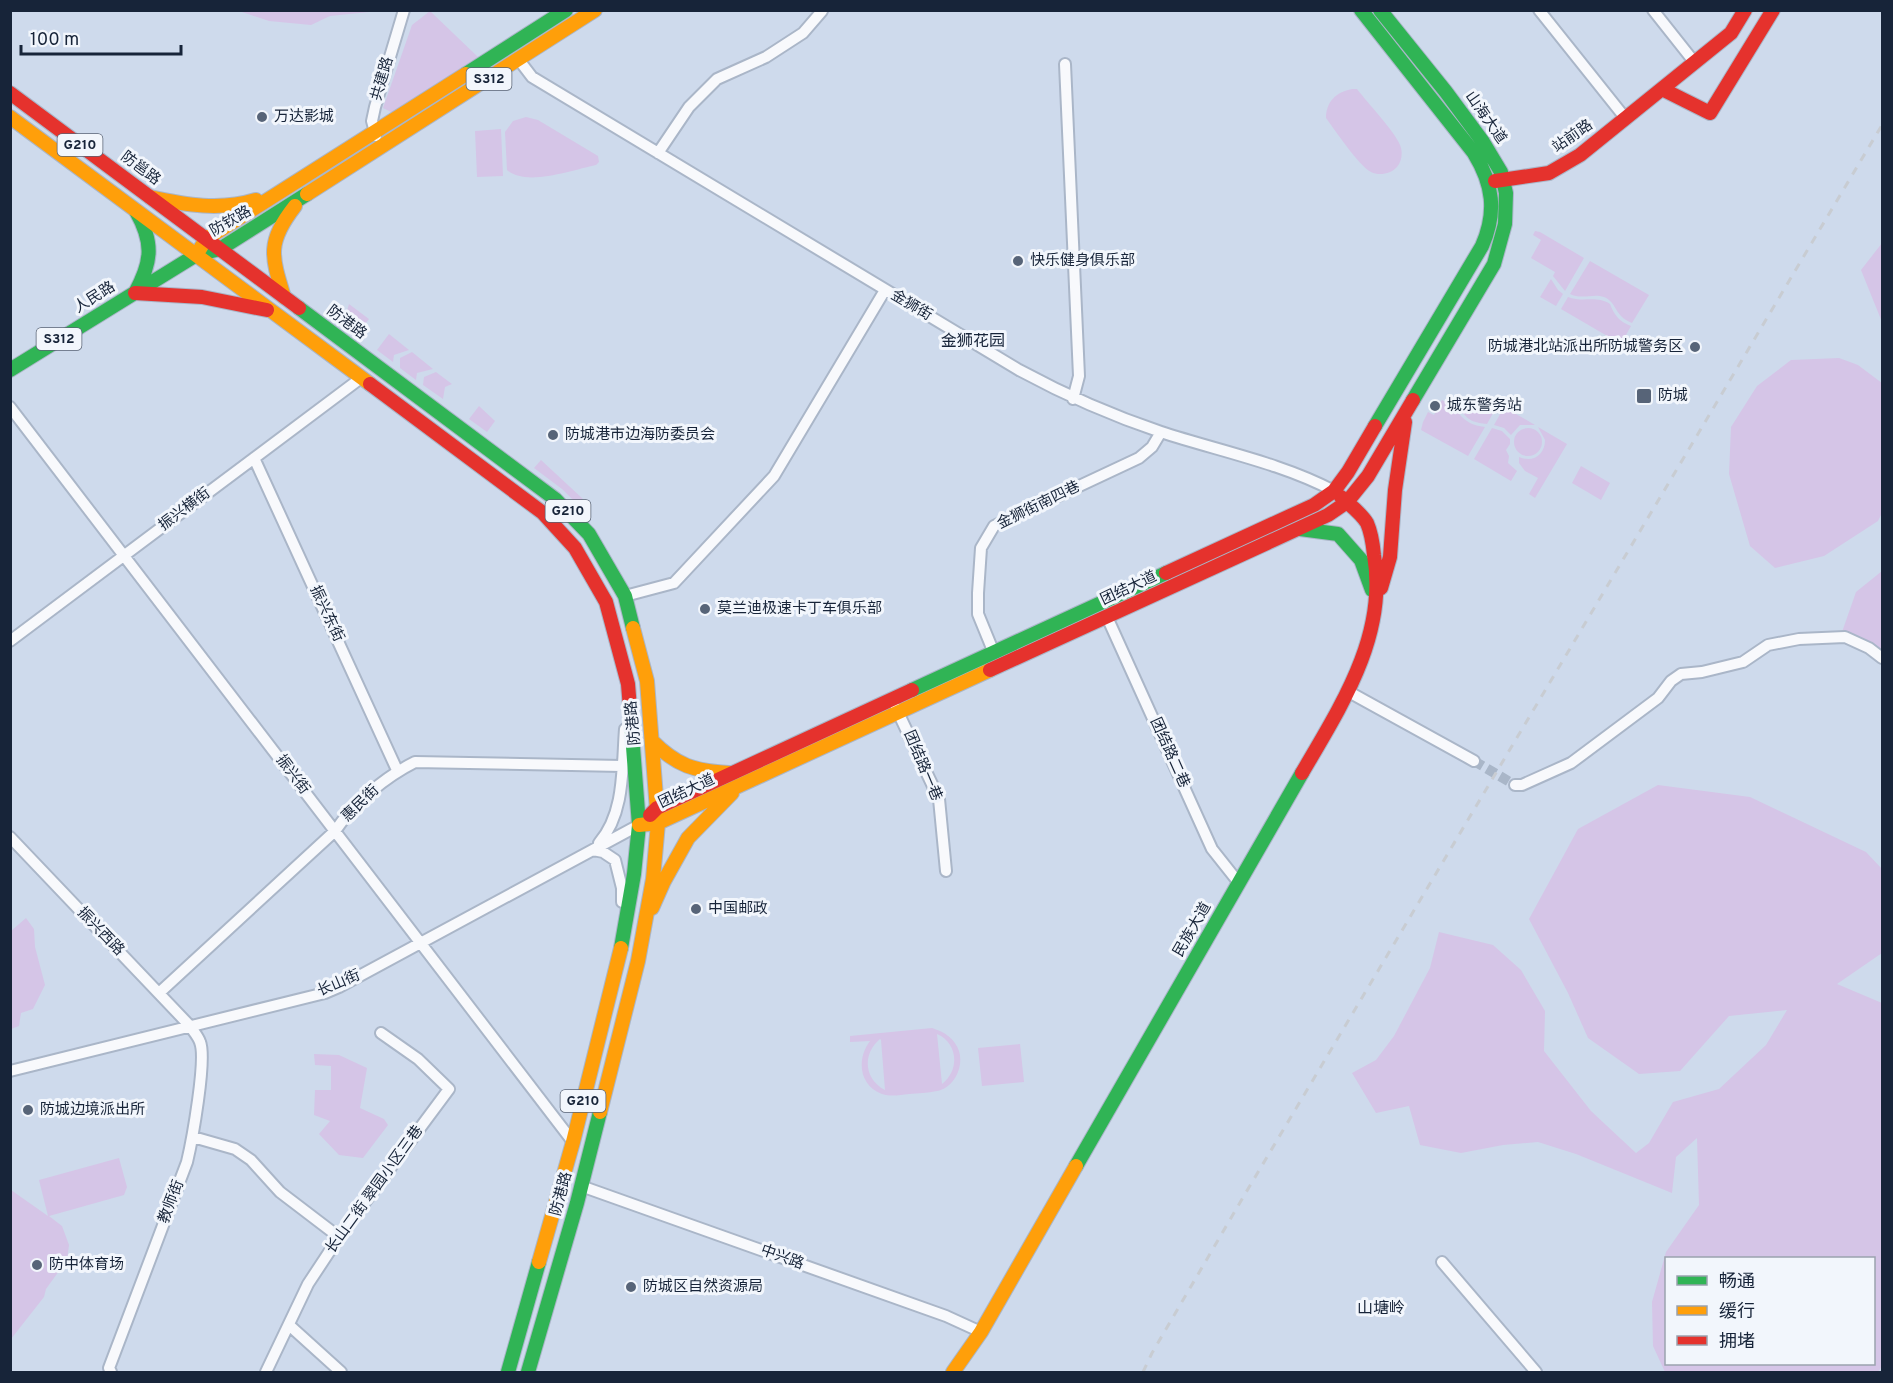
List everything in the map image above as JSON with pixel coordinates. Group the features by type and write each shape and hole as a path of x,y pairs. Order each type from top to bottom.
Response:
{"main road":[{"name":"防钦路","path":"196,255 207,239 566,10"},
{"name":"防钦路","path":"196,255 220,249 595,10"},
{"name":"山海大道","path":"1361,10 1458,130 1489,182 1492,214 1488,235 1478,254"},
{"name":"山海大道","path":"1380,10 1469,122 1504,180 1507,215 1503,240 1494,264"},
{"name":"站前路","path":"1489,182 1550,173 1580,155 1731,33 1745,10"},
{"path":"1662,89 1710,112 1773,10"},
{"name":"防邕路","path":"10,93 220,249"},
{"name":"G210","path":"10,117 196,255"},
{"path":"150,197 181,205 241,206 291,186"},
{"path":"284,297 274,251 278,230 301,198"},
{"path":"136,211 146,227 150,254 146,274 134,293 201,296 238,302 272,312"},
{"name":"防港路","path":"220,249 555,499 589,534 625,596 647,681 658,823 653,879 645,924 604,1097 528,1372"},
{"name":"团结大道","path":"639,825 657,808 1314,505 1334,492 1478,254"},
{"name":"防港路","path":"196,255 543,513 575,548 606,602 628,684 639,825 634,874 623,940 573,1142 508,1372"},
{"name":"人民路","path":"10,370 196,255"},
{"name":"团结大道","path":"639,825 658,823 1329,515 1347,502 1368,476 1494,264"},
{"path":"1377,602 1390,557 1395,490 1407,411"},
{"name":"民族大道","path":"953,1372 981,1332 1349,692 1373,627 1377,602 1376,560 1367,525 1347,502 1334,492"},
{"path":"1298,529 1338,534 1361,560 1377,602"},
{"path":"652,741 667,758 682,766 705,772 732,774"},
{"path":"645,924 664,881 688,838 738,787"}],"street":[{"name":"共建路","path":"374,133 372,121 375,107 404,10"},
{"path":"1539,10 1626,118"},
{"path":"1653,10 1695,63"},
{"path":"658,153 689,107 717,79 766,57 803,33 822,11"},
{"name":"金狮街","path":"519,60 532,77 1019,370 1073,399 1161,432 1310,478 1334,492"},
{"path":"1065,64 1079,376 1073,399"},
{"path":"374,133 383,147"},
{"path":"625,596 674,583 774,476 885,290"},
{"name":"振兴横街","path":"10,641 361,378"},
{"name":"振兴街","path":"10,407 573,1142"},
{"name":"金狮街南四巷","path":"994,653 978,614 978,593 981,548 994,526 1139,458 1152,447 1161,432"},
{"name":"振兴东街","path":"254,458 397,770"},
{"name":"团结路二巷","path":"1107,617 1212,849 1239,883"},
{"path":"1515,785 1522,785 1572,763 1658,698 1671,681 1681,674 1702,672 1743,662 1768,645 1799,639 1845,637 1869,648 1882,658"},
{"path":"623,940 622,888 615,860 603,852 593,850 610,830 620,799 628,684"},
{"path":"1349,692 1474,761"},
{"name":"团结路一巷","path":"892,700 939,799 946,871"},
{"name":"惠民街","path":"159,993 335,831 347,814 397,770 415,762 622,766"},
{"name":"长山街","path":"10,1071 325,993 639,825"},
{"name":"振兴西路","path":"10,837 190,1026"},
{"name":"教师街","path":"111,1372 109,1368 187,1162 193,1137 202,1063 201,1042 190,1026"},
{"name":"长山二街 翠园小区三巷","path":"266,1372 308,1284 339,1237 449,1089 418,1059 381,1033"},
{"path":"193,1137 235,1149 243,1154 280,1192 339,1237"},
{"name":"中兴路","path":"581,1186 946,1316 981,1332"},
{"path":"1442,1262 1536,1372"},
{"path":"289,1325 341,1372"}],"shaded area":[{"path":"239,11 379,11 330,16 311,25 269,21"},
{"path":"430,11 478,57 395,114 383,108 412,25"},
{"path":"1352,89 1357,89 1387,125 1400,145 1401,159 1392,171 1378,174 1366,168 1326,118 1326,112 1333,99"},
{"path":"526,117 538,120 598,156 599,162 596,165 550,176 515,175 507,170 505,132 513,121"},
{"path":"501,129 503,176 477,177 475,131"},
{"path":"1535,231 1584,258 1565,291 1553,276 1555,272 1531,258 1541,240 1533,235"},
{"path":"1882,243 1882,322 1861,270"},
{"path":"1590,261 1649,295 1632,323 1622,317 1611,302 1604,297 1570,294"},
{"path":"1551,279 1563,294 1556,306 1540,297"},
{"path":"1568,297 1600,300 1610,304 1618,318 1631,326 1621,344 1561,309"},
{"path":"349,304 369,319 356,335 340,323 348,319 346,314"},
{"path":"389,334 409,350 394,355 393,362 377,350"},
{"path":"412,352 433,369 417,373 416,380 400,368 400,358"},
{"path":"1839,358 1858,365 1882,383 1882,513 1878,521 1824,556 1775,568 1750,546 1729,474 1731,427 1757,386 1791,360"},
{"path":"436,372 452,384 445,387 443,399 423,385 424,377"},
{"path":"1457,395 1477,407 1484,396 1498,404 1487,424 1474,422 1452,402"},
{"path":"1442,400 1466,420 1485,427 1468,456 1421,430 1428,412 1434,415"},
{"path":"479,406 495,421 487,432 469,419"},
{"path":"1504,407 1535,425 1520,425 1511,435 1504,428 1494,425"},
{"path":"1538,427 1567,444 1535,498 1529,494 1538,478 1525,471 1519,463 1519,457 1533,458 1543,450 1545,440"},
{"path":"1492,428 1502,431 1510,439 1506,450 1509,456 1508,463 1517,471 1511,481 1474,459"},
{"path":"1528,428 1538,432 1542,442 1538,452 1528,456 1518,452 1514,442 1518,432"},
{"path":"541,460 583,499 578,505 562,489 534,468"},
{"path":"1581,466 1610,483 1601,500 1572,483"},
{"path":"1882,571 1882,650 1842,632 1856,592"},
{"path":"1658,785 1750,797 1866,852 1882,869 1882,953 1837,984 1882,1003 1882,1366 1878,1372 1665,1372 1653,1346 1652,1302 1666,1252 1699,1205 1697,1138 1676,1157 1672,1193 1576,1154 1538,1142 1503,1145 1461,1153 1420,1145 1409,1106 1376,1113 1352,1073 1376,1060 1394,1036 1430,968 1439,932 1493,945 1521,970 1545,1011 1544,1051 1591,1111 1636,1153 1649,1143 1673,1102 1719,1089 1766,1045 1787,1010 1729,1016 1680,1071 1639,1074 1588,1038 1568,993 1529,919 1578,829"},
{"path":"26,918 34,929 35,947 45,985 33,1009 21,1013 19,1026 11,1029 11,931"},
{"path":"932,1028 945,1034 955,1043 960,1057 959,1070 948,1086 937,1091 896,1096 882,1094 868,1084 862,1070 863,1055 870,1041 850,1042 850,1036","holes":["937,1034 949,1044 954,1057 952,1072 942,1084","881,1040 885,1090 873,1080 868,1066 870,1052"]},
{"path":"1020,1044 1024,1082 982,1086 978,1048"},
{"path":"314,1054 339,1055 367,1068 360,1108 384,1119 388,1125 363,1158 339,1155 319,1134 330,1121 314,1115 315,1090 331,1090 331,1066 315,1065"},
{"name":"防中体育场","path":"119,1158 127,1187 124,1195 49,1216 62,1226 69,1245 67,1260 46,1289 44,1297 11,1339 11,1190 48,1216 39,1180"}],"tunnel":[{"path":"1474,761 1515,785"}],"railway":[{"path":"1143,1372 1245,1194 1882,125"}],"traffic: fast":[{"path":"466,74 566,10"},
{"path":"1361,10 1474,153 1485,176 1491,198 1490,221 1482,246 1375,426"},
{"path":"1380,10 1483,142 1501,172 1506,193 1505,224 1494,264 1413,400"},
{"path":"10,370 196,255 220,249 307,194"},
{"path":"135,293 145,272 149,252 146,233 136,211"},
{"path":"299,308 555,499 589,534 625,596 633,628"},
{"path":"1300,529 1338,534 1361,560 1372,590"},
{"path":"912,690 1166,573"},
{"path":"621,948 634,874 639,825 630,708"},
{"path":"1076,1166 1302,773"},
{"path":"528,1372 577,1203 600,1112"},
{"path":"508,1372 539,1262"}],"traffic: slow":[{"path":"307,194 595,10"},
{"path":"200,249 206,239 466,74"},
{"path":"10,117 370,384"},
{"path":"150,197 203,206 229,205 256,200"},
{"path":"284,297 276,270 274,249 280,230 295,206"},
{"path":"600,1112 638,961 653,879 658,823 647,681 633,628"},
{"path":"639,825 658,823 990,670"},
{"path":"652,741 678,762 687,766 706,771 729,773"},
{"path":"652,908 688,838 732,793"},
{"path":"539,1262 573,1142 621,948"},
{"path":"953,1372 981,1332 1076,1166"}],"traffic: jam":[{"path":"1495,181 1549,173 1580,155 1731,33 1745,10"},
{"path":"1662,89 1710,113 1773,10"},
{"path":"10,93 299,308"},
{"path":"135,293 202,297 267,310"},
{"path":"370,384 543,513 575,548 606,602 628,684 630,708"},
{"path":"990,670 1328,515 1347,502 1368,476 1413,400"},
{"path":"1381,588 1390,557 1395,490 1405,422"},
{"path":"1166,573 1314,505 1334,491 1375,426"},
{"path":"1302,773 1346,696 1368,641 1374,613 1377,585 1370,530 1362,516 1341,497"},
{"path":"650,815 657,808 912,690"}],"place":[{"name":"万达影城","path":"262,117"},
{"name":"快乐健身俱乐部","path":"1018,261"},
{"name":"防城港北站派出所防城警务区","path":"1695,347"},
{"name":"防城","path":"1644,396"},
{"name":"城东警务站","path":"1435,406"},
{"name":"防城港市边海防委员会","path":"553,435"},
{"name":"莫兰迪极速卡丁车俱乐部","path":"705,609"},
{"name":"中国邮政","path":"696,909"},
{"name":"防城边境派出所","path":"28,1110"},
{"name":"防中体育场","path":"37,1265"},
{"name":"防城区自然资源局","path":"631,1287"}],"district":[{"name":"金狮花园","path":"973,342"},
{"name":"山塘岭","path":"1381,1309"}]}
